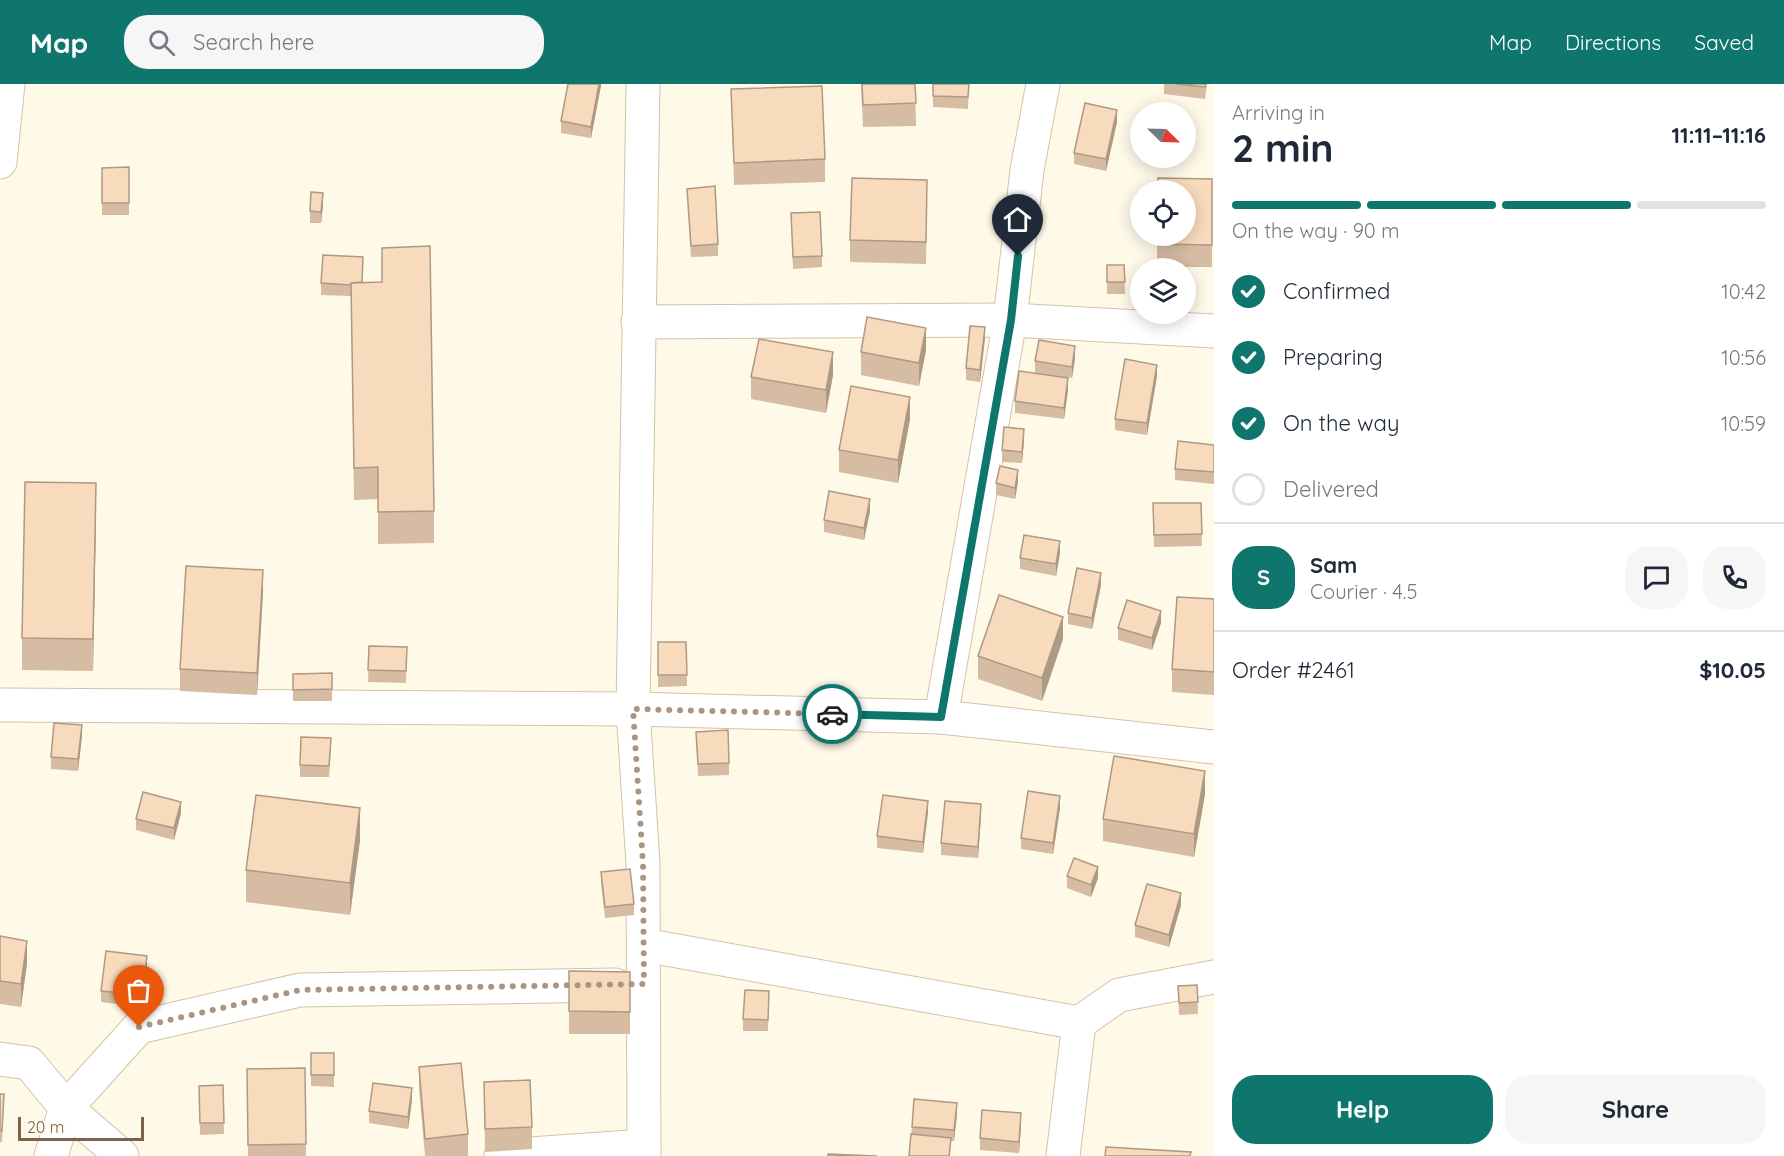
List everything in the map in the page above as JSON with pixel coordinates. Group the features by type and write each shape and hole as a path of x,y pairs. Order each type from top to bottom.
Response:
{"street":[{"path":"0,162 8,84"},
{"path":"501,1156 644,1151 643,864 633,709 643,84"},
{"path":"941,717 1011,320 1027,170 1043,84"},
{"path":"638,322 1011,320 1214,331"},
{"path":"0,705 633,709 941,717 1214,747"},
{"path":"644,945 1079,1023 1119,995 1214,977"},
{"path":"51,1156 66,1108 139,1027 300,990 644,984"},
{"path":"1063,1156 1079,1023"},
{"path":"0,1059 28,1063 66,1108 122,1156"}],"building":[{"path":"568,84 599,84 591,127 561,121"},
{"path":"862,84 915,84 916,103 863,105"},
{"path":"933,84 969,84 968,97 933,96"},
{"path":"1175,84 1205,84 1205,87"},
{"path":"822,86 825,159 734,163 731,89"},
{"path":"1085,103 1117,110 1106,159 1074,153"},
{"path":"129,167 129,203 102,203 102,168"},
{"path":"852,178 927,180 926,242 850,240"},
{"path":"1158,178 1212,179 1212,245 1196,245 1196,180 1158,180"},
{"path":"715,186 718,244 691,246 687,189"},
{"path":"311,192 323,193 321,212 310,211"},
{"path":"820,212 822,256 793,257 791,213"},
{"path":"430,246 434,511 378,512 378,467 354,468 351,283 382,282 382,248"},
{"path":"323,255 363,257 362,282 351,283 351,285 321,283"},
{"path":"1107,265 1124,265 1125,282 1107,282"},
{"path":"867,317 926,328 919,363 861,352"},
{"path":"970,326 985,327 980,370 966,368"},
{"path":"759,339 833,352 826,390 751,377"},
{"path":"1039,340 1075,346 1072,367 1035,361"},
{"path":"1125,359 1157,365 1147,423 1115,419"},
{"path":"1019,371 1068,378 1064,408 1015,401"},
{"path":"851,386 910,397 898,460 839,450"},
{"path":"1004,427 1024,429 1022,452 1002,450"},
{"path":"1178,441 1214,445 1214,472 1175,469"},
{"path":"1000,466 1018,470 1015,488 996,483"},
{"path":"25,482 96,483 93,639 22,638"},
{"path":"829,491 870,499 864,528 824,520"},
{"path":"1153,503 1201,503 1202,534 1154,535"},
{"path":"1024,535 1060,541 1056,564 1020,558"},
{"path":"186,566 263,570 257,673 180,669"},
{"path":"1077,568 1101,573 1092,618 1068,613"},
{"path":"999,595 1063,617 1042,678 978,656"},
{"path":"1177,597 1214,599 1214,672 1172,669"},
{"path":"1127,600 1161,611 1152,638 1118,628"},
{"path":"658,642 686,642 687,675 658,675"},
{"path":"369,646 407,647 406,671 368,670"},
{"path":"332,673 332,689 293,690 293,674"},
{"path":"54,723 82,725 78,759 51,757"},
{"path":"728,730 729,763 698,764 696,732"},
{"path":"301,737 331,738 329,766 300,765"},
{"path":"1114,756 1205,771 1194,834 1103,819"},
{"path":"1028,791 1060,796 1053,843 1021,838"},
{"path":"143,792 181,802 174,828 136,819"},
{"path":"256,795 360,808 350,883 246,870"},
{"path":"883,795 928,801 923,842 877,836"},
{"path":"945,801 981,804 978,847 941,843"},
{"path":"1074,858 1098,867 1091,885 1067,876"},
{"path":"630,869 634,904 605,907 601,872"},
{"path":"1147,884 1181,893 1169,935 1135,925"},
{"path":"0,936 27,941 21,984 0,981"},
{"path":"106,951 147,956 142,995 101,991"},
{"path":"569,971 630,972 630,1012 569,1011"},
{"path":"1197,985 1198,1002 1179,1003 1178,986"},
{"path":"745,990 769,991 768,1020 743,1019"},
{"path":"311,1053 334,1053 334,1075 311,1075"},
{"path":"461,1063 468,1134 425,1139 419,1067"},
{"path":"305,1068 306,1144 248,1145 247,1069"},
{"path":"530,1080 532,1127 485,1129 484,1082"},
{"path":"373,1083 412,1088 408,1117 369,1111"},
{"path":"223,1085 224,1123 200,1123 199,1086"},
{"path":"0,1094 4,1094 2,1131 0,1131"},
{"path":"914,1099 957,1103 954,1130 912,1127"},
{"path":"982,1110 1021,1113 1019,1142 980,1138"},
{"path":"911,1134 951,1138 949,1156 909,1156"},
{"path":"1106,1147 1191,1152 1190,1156 1105,1156"},
{"path":"828,1154 877,1156 828,1156"}],"way so far":[{"path":"139,1027 300,990 644,984 643,864 633,709 832,714"}],"route":[{"path":"832,714 941,717 1011,320 1018,256"}]}
